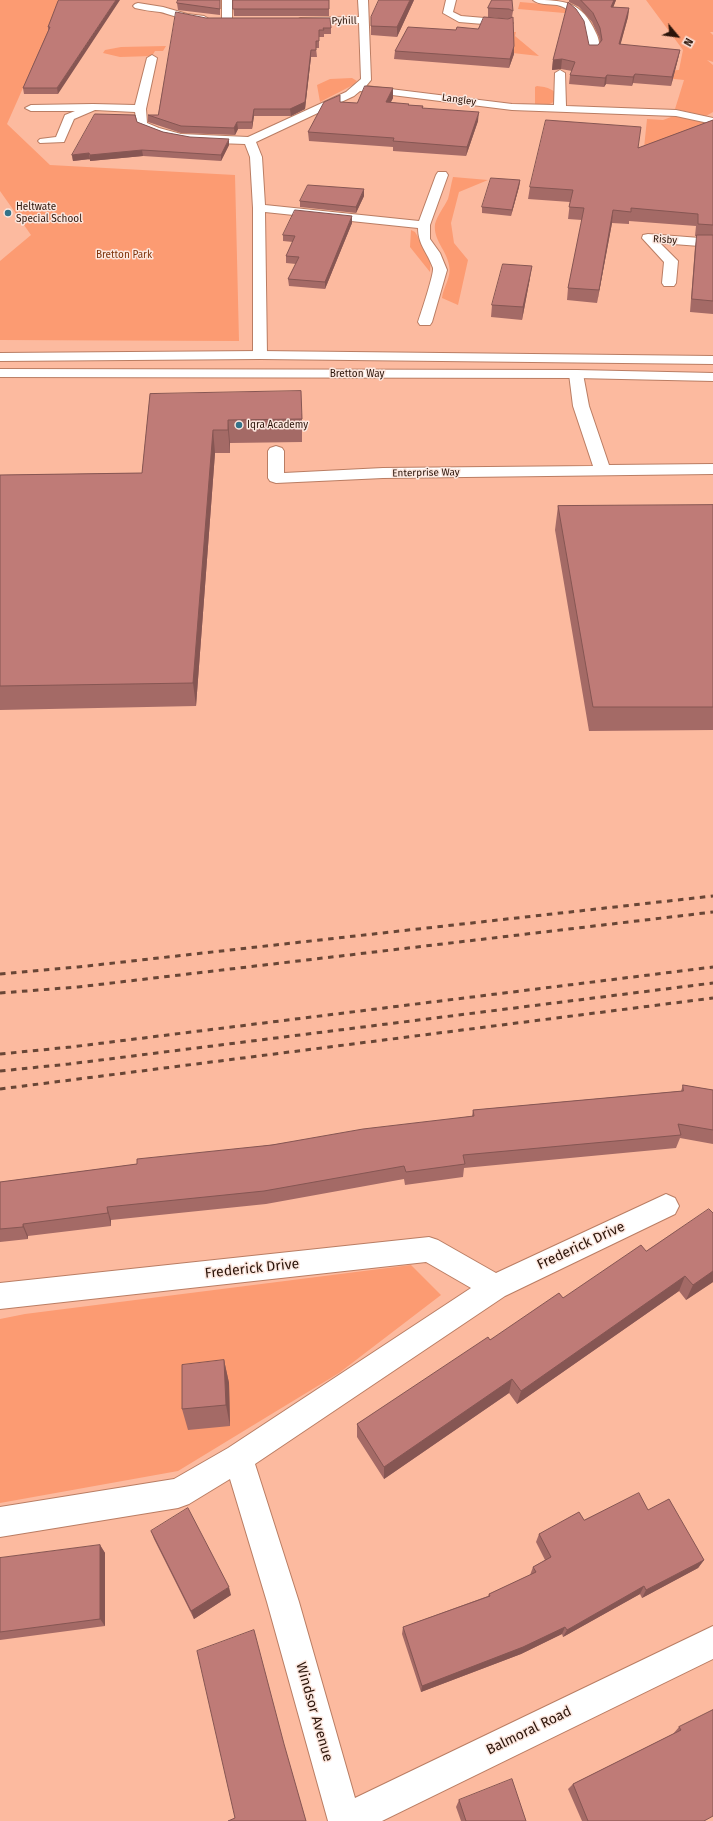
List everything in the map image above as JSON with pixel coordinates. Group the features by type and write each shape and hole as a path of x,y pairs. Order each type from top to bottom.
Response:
{"street":[{"path":"138,6 163,10 192,18 231,20 227,0"},
{"path":"152,58 140,109 142,125 157,132 180,137 250,141 350,94 359,88 366,80 365,20 363,0"},
{"path":"451,0 448,13 459,19 508,23"},
{"path":"538,0 550,1 572,7 580,13 595,41 593,51"},
{"name":"Pyhill","path":"291,21 365,20"},
{"path":"560,73 560,108"},
{"name":"Langley","path":"359,88 512,107 676,113 713,121"},
{"path":"31,108 93,107 140,109"},
{"path":"44,141 60,140 69,117 93,107"},
{"path":"250,141 256,157 259,208 260,356"},
{"path":"425,322 440,270 433,253 424,239 424,225 442,175"},
{"path":"259,208 424,225"},
{"name":"Risby","path":"669,283 671,261 648,238 713,243"},
{"name":"Bretton Way","path":"0,357 260,356 713,360"},
{"name":"Bretton Way","path":"0,373 576,374 713,377"},
{"path":"576,374 581,406 603,471"},
{"name":"Enterprise Way","path":"276,451 276,478 383,473 713,469"},
{"name":"Frederick Drive","path":"0,1522 178,1493 238,1458 495,1287 666,1206"},
{"name":"Frederick Drive","path":"0,1296 429,1249 495,1287"},
{"name":"Windsor Avenue","path":"238,1458 282,1602 345,1821"},
{"name":"Balmoral Road","path":"345,1821 713,1642"}],"green space":[{"name":"Bretton Park","path":"0,0 65,0 58,9 7,124 50,165 235,175 239,341 0,340 0,261 31,235 0,191"},
{"path":"646,0 713,0 713,32 710,32 713,35 713,62 707,60 713,65 713,112 706,116 675,109 684,80 617,73 679,70 683,50"},
{"path":"520,2 554,5 576,14 518,9"},
{"path":"510,32 516,32 515,36 539,56 504,52"},
{"path":"166,46 163,51 155,51 152,56 120,57 103,53 105,50 121,47"},
{"path":"352,78 357,81 353,85 320,102 317,85 330,79"},
{"path":"537,86 554,91 556,94 556,101 545,106 535,106 535,87"},
{"path":"671,117 688,117 710,124 653,157 635,152 644,148 647,119 663,120"},
{"path":"453,177 488,180 459,192 451,223 454,243 468,260 458,305 442,298 450,269 448,260 438,240 435,230 436,221 448,199"},
{"path":"411,230 415,232 431,258 430,272 410,247"},
{"path":"411,1265 441,1295 339,1373 178,1471 0,1503 0,1319 25,1314"}],"building":[{"path":"116,0 57,88 23,88 50,27 48,27 58,1"},
{"path":"178,0 220,0 220,9 177,3"},
{"path":"233,0 329,0 329,9 233,9"},
{"path":"379,0 410,0 397,27 371,26 371,17"},
{"path":"492,0 512,0 513,11 509,9 488,8"},
{"path":"581,0 614,0 611,7 629,8 619,44 680,50 672,77 635,74 633,77 607,75 605,78 570,75 575,62 562,59 553,60 568,2 576,9 584,21 589,45 598,45 602,40 600,28 593,13"},
{"path":"176,12 206,18 330,18 331,28 323,28 324,30 319,30 319,41 316,41 316,50 311,50 305,102 290,109 254,109 252,122 237,122 234,128 181,126 148,115 158,115"},
{"path":"484,17 508,19 513,17 514,46 510,59 395,51 408,27 456,30 457,27 478,29"},
{"path":"365,86 393,88 386,102 423,106 422,108 479,112 467,147 393,141 394,138 308,132 324,102 340,95 340,102 357,103"},
{"path":"95,114 135,115 137,122 163,132 190,137 229,139 221,155 142,150 90,155 89,153 72,155"},
{"path":"546,120 641,127 638,148 713,120 713,225 698,224 698,214 631,208 631,212 613,210 599,290 568,288 584,208 569,207 573,190 530,187"},
{"path":"491,178 520,180 512,210 482,207"},
{"path":"308,185 364,189 356,207 300,201"},
{"path":"295,210 352,216 325,282 288,279 299,257 286,256 295,236 283,235"},
{"path":"697,235 713,235 713,301 692,299"},
{"path":"503,264 532,266 523,307 492,305"},
{"path":"301,391 302,419 228,420 228,430 213,430 193,683 0,686 0,475 142,473 150,394"},
{"path":"713,505 713,707 593,707 558,506"},
{"path":"683,1085 713,1090 713,1130 678,1124 681,1135 463,1155 465,1164 406,1172 404,1166 264,1191 107,1207 108,1213 23,1224 23,1227 0,1229 0,1182 137,1164 137,1159 272,1145 363,1129 474,1116 473,1110 683,1091"},
{"path":"709,1209 713,1213 713,1271 693,1285 685,1276 521,1391 512,1379 384,1467 357,1424 488,1337 490,1340 559,1293 563,1298 641,1245 646,1251"},
{"path":"224,1360 226,1405 182,1409 182,1365"},
{"path":"639,1493 648,1510 669,1499 704,1560 646,1590 644,1586 567,1630 565,1627 523,1647 422,1686 403,1627 490,1596 489,1594 536,1572 533,1567 551,1557 539,1534 579,1512 584,1520"},
{"path":"188,1508 229,1587 191,1611 151,1531"},
{"path":"100,1545 100,1619 0,1632 0,1558"},
{"path":"254,1630 306,1821 228,1821 235,1818 197,1651"},
{"path":"713,1710 713,1816 704,1821 588,1821 573,1784 681,1730 679,1727"},
{"path":"512,1779 526,1821 466,1821 459,1800"}],"railway":[{"path":"0,974 78,967 713,896"},
{"path":"0,993 78,987 713,912"},
{"path":"0,1054 71,1047 713,967"},
{"path":"0,1071 69,1064 713,983"},
{"path":"0,1089 713,998"}],"place":[{"name":"Heltwate Special School","path":"8,213"},
{"name":"Iqra Academy","path":"239,425"}]}
